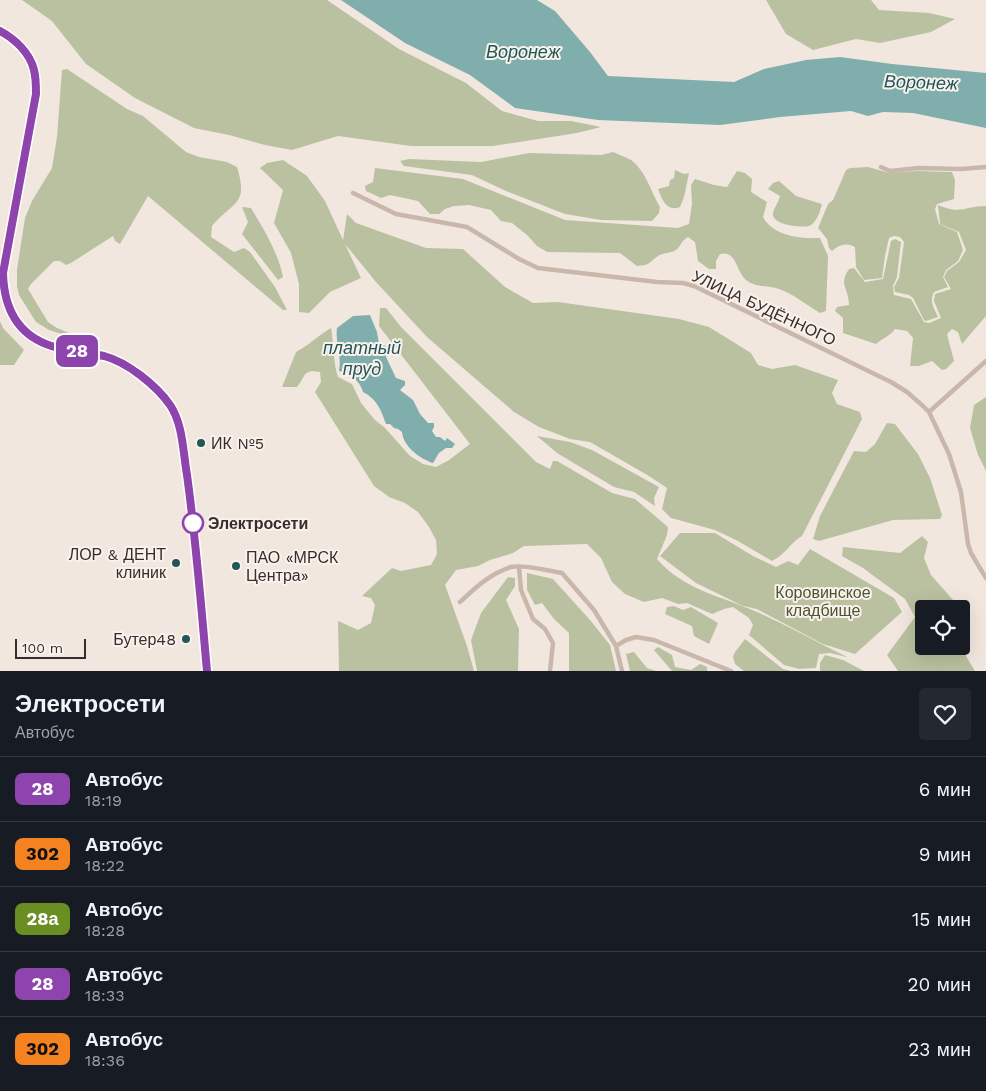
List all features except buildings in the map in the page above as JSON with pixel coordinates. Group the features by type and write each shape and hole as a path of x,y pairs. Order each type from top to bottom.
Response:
{"main road":[{"path":"0,31 10,36 27,53 34,70 36,94 3,273 6,302 13,317 24,331 39,341 57,348 105,357 116,361 131,369 161,394 171,407 181,436 207,671"}],"street":[{"path":"881,167 890,171 918,168 961,169 986,167"},
{"name":"УЛИЦА БУДЁННОГО","path":"353,193 396,214 467,226 519,259 538,268 657,282 683,283 705,290 891,382 907,392 929,412 949,454 957,479 963,504 968,544 986,578"},
{"path":"929,412 986,360"},
{"path":"460,602 484,580 512,567 562,573 594,610 616,646 622,671"},
{"path":"519,567 521,590 533,618 545,629 553,643 550,671"},
{"path":"616,646 636,637 654,640 731,671"}],"green space":[{"path":"22,0 327,0 399,49 466,83 502,111 538,121 571,121 601,127 577,133 493,146 411,146 338,136 292,150 265,145 194,128 135,98 86,64 52,21"},
{"path":"766,0 871,0 879,10 929,13 955,19 931,32 880,43 856,39 813,50 786,34"},
{"path":"67,69 127,109 143,116 186,152 199,157 227,162 237,167 241,189 240,196 237,202 212,226 211,237 234,252 244,248 250,252 275,287 287,310 283,310 148,196 120,244 115,241 113,236 71,263 66,265 60,261 54,261 28,289 48,322 57,328 86,340 80,340 49,330 36,322 19,295 17,270 25,218 32,201 52,168 57,137 62,70"},
{"path":"613,152 631,160 641,170 660,207 659,213 652,221 601,220 565,214 506,191 472,175 404,166 400,161 409,159 481,162 529,153 601,155"},
{"path":"283,160 307,176 325,201 343,240 347,214 356,223 426,248 463,249 505,287 533,303 558,302 679,319 709,327 751,353 758,365 772,369 795,365 838,380 832,393 837,404 860,412 862,419 802,536 772,561 715,530 671,518 662,509 667,488 590,442 570,439 539,427 514,412 427,337 376,282 345,244 361,278 330,292 309,313 299,312 299,284 291,253 274,223 283,190 260,168 267,163"},
{"path":"868,167 890,173 917,171 952,172 955,180 954,199 937,204 935,209 939,224 957,232 963,250 958,261 946,270 943,277 948,287 934,292 932,299 938,317 924,320 913,298 909,295 895,292 894,287 899,278 904,242 900,237 894,236 889,238 882,278 864,280 856,267 855,247 843,245 832,251 829,248 827,239 818,228 846,170"},
{"path":"375,168 463,179 565,220 678,228 689,224 692,204 691,185 695,179 727,187 737,171 745,173 752,179 751,192 767,202 763,217 773,228 796,237 820,238 828,256 826,311 820,313 779,289 749,282 729,255 720,254 716,261 716,269 709,269 698,261 695,242 688,237 684,239 675,251 660,255 642,266 637,266 620,253 547,252 537,246 512,223 501,221 491,210 469,205 454,206 445,209 439,214 430,214 418,201 390,195 381,198 366,191 365,186 373,182"},
{"path":"675,170 684,174 689,173 680,207 672,208 666,204 658,189 669,186 670,180 674,178"},
{"path":"779,181 796,196 822,204 817,218 811,225 802,227 789,225 774,218 773,212 780,196 768,189 773,183"},
{"path":"938,205 958,210 986,206 986,316 962,344 958,332 952,329 947,334 954,361 946,369 942,370 932,361 919,366 910,366 913,338 907,331 895,329 876,344 843,333 843,318 835,311 837,307 849,305 844,279 849,269 854,268 865,282 883,279 891,241 895,239 901,242 897,277 893,286 894,295 911,299 924,322 929,323 941,318 934,301 935,294 951,289 944,277 947,271 959,262 966,250 959,232 940,224"},
{"path":"242,207 251,208 270,241 283,277 278,280 242,234 248,222"},
{"path":"380,308 386,308 401,327 536,462 550,469 553,461 557,461 612,493 635,499 668,527 667,535 657,559 678,578 704,591 769,617 847,657 830,653 819,654 816,668 799,669 784,665 749,635 753,625 749,618 733,607 712,614 687,603 678,604 662,598 644,602 625,594 612,582 601,558 587,544 524,546 513,553 478,566 456,570 445,585 474,671 339,671 338,621 358,630 371,623 375,605 371,598 362,596 392,568 401,571 431,565 437,554 436,540 418,512 405,503 389,497 374,486 315,392 321,382 320,372 307,373 297,387 282,387 296,352 331,328 338,377 352,384 361,403 374,419 385,428 410,456 423,464 436,467 470,444 379,326"},
{"path":"0,321 3,328 24,350 14,365 0,365"},
{"path":"986,397 986,471 978,455 970,428 974,405"},
{"path":"887,423 895,424 918,454 930,478 942,515 940,519 893,520 819,541 813,539 820,516 854,451 866,452 875,444"},
{"path":"537,436 570,442 592,450 659,487 654,498 655,506 634,492 614,487 557,453"},
{"name":"Коровинское кладбище","path":"680,533 715,533 753,556 776,567 788,561 798,565 810,549 894,598 902,612 855,654 823,644 757,609 743,606 696,583 660,556"},
{"path":"922,536 928,542 924,558 931,575 953,600 915,600 915,617 905,599 863,568 842,556 843,547 900,553"},
{"path":"527,573 553,579 610,645 616,671 569,671 569,633 554,619 542,603 535,605 527,590"},
{"path":"508,577 515,578 515,586 506,600 519,629 518,671 477,671 471,640 481,613"},
{"path":"674,606 683,610 691,607 718,623 709,644 694,636 692,626 665,614 667,607"},
{"path":"915,617 915,655 966,655 975,671 898,671 887,655"},
{"path":"745,639 783,669 791,671 744,671 735,664 733,657"},
{"path":"658,647 672,655 675,667 691,670 700,664 707,667 707,671 672,671 654,650"},
{"path":"634,652 647,668 656,671 630,671 626,654"},
{"path":"825,655 843,660 864,671 820,671 820,663"}],"water":[{"name":"Воронеж","path":"341,0 537,0 555,11 608,76 734,82 764,69 806,60 840,57 986,73 986,128 913,113 883,112 868,116 851,111 780,117 720,125 598,120 515,108 470,75 405,43"},
{"name":"платный пруд","path":"370,315 377,332 379,344 386,346 388,351 386,357 396,378 405,381 405,385 400,390 413,400 420,414 428,423 434,423 432,431 436,437 440,437 445,441 447,438 455,444 452,448 446,448 439,453 433,463 409,447 405,442 402,432 390,424 386,424 378,405 363,392 357,381 339,371 340,360 337,328 353,316"}],"bus line":[{"name":"28","path":"0,31 10,36 27,53 34,70 36,94 3,273 6,302 13,317 24,331 39,341 57,348 105,357 116,361 131,369 161,394 171,407 181,436 188,481 207,671"}],"place":[{"name":"ИК №5","path":"201,443"},
{"name":"Электросети","path":"193,523"},
{"name":"ЛОР & ДЕНТ клиник","path":"176,563"},
{"name":"ПАО «МРСК Центра»","path":"236,566"},
{"name":"Бутер48","path":"186,639"}]}
